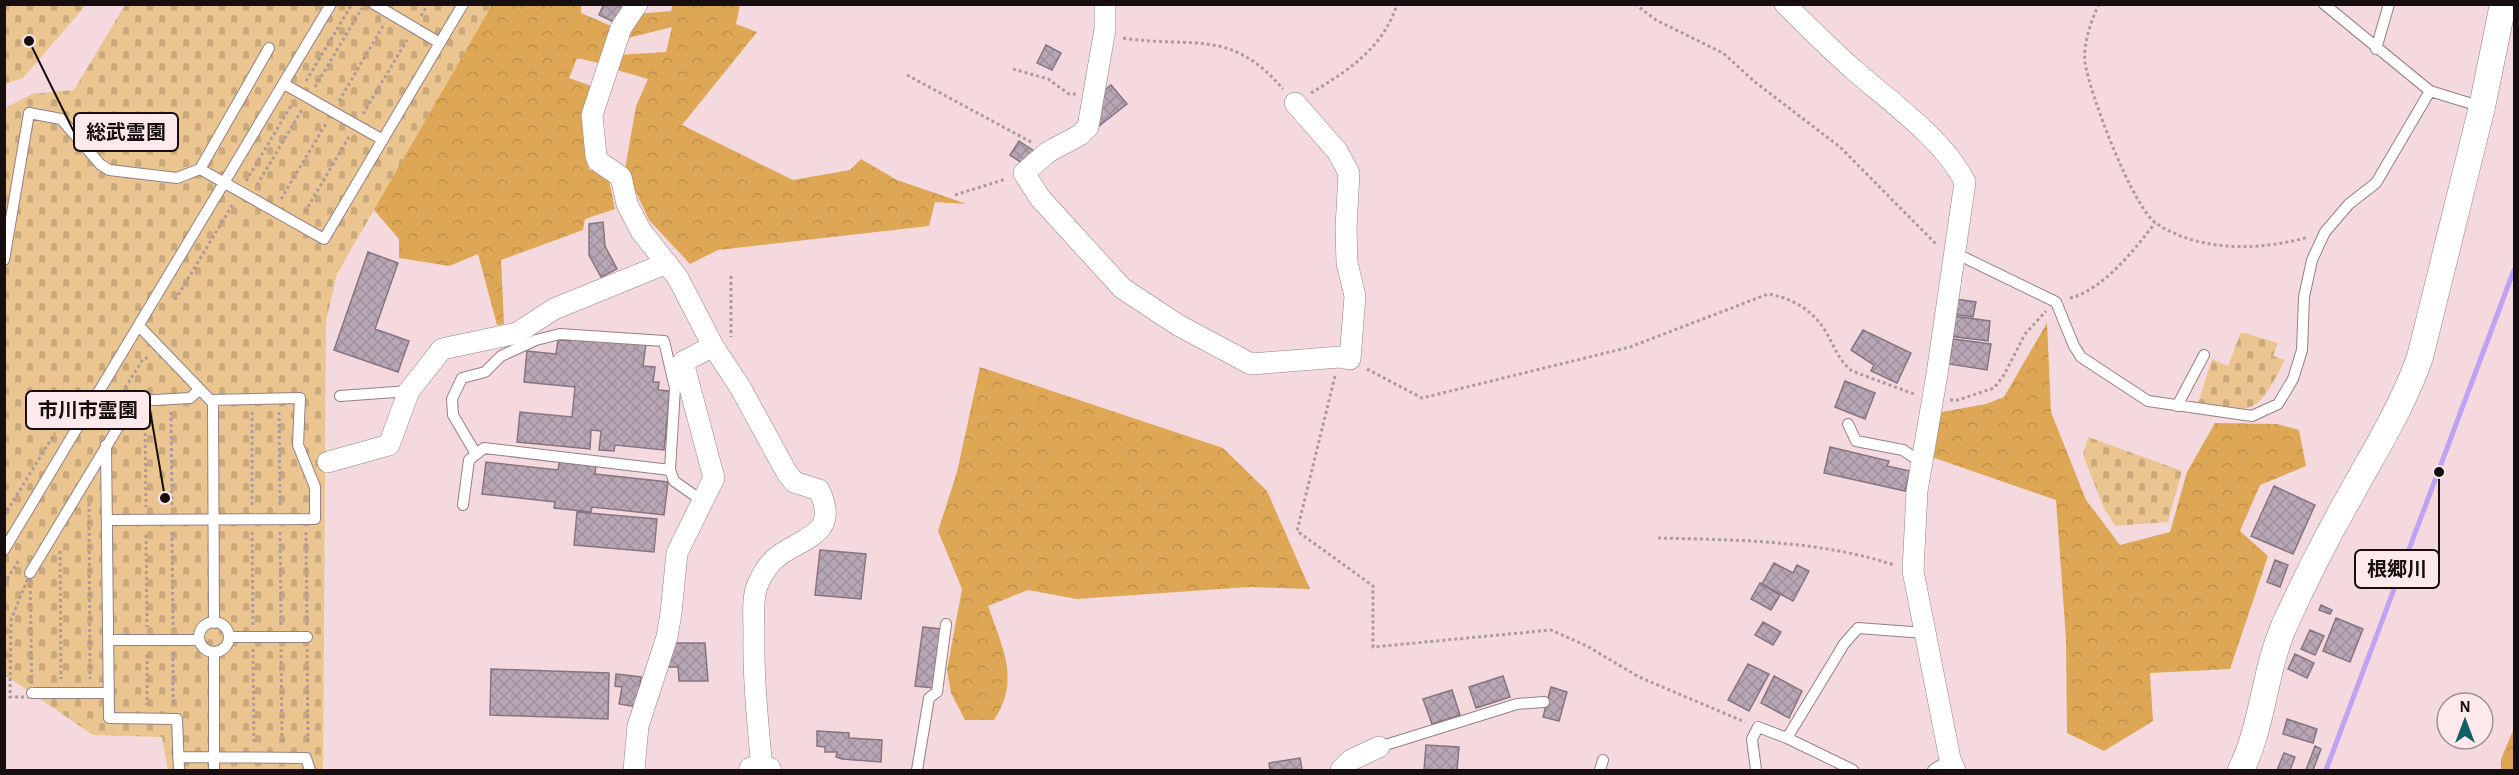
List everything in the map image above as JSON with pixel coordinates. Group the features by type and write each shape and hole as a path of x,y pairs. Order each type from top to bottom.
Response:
{"street":[{"path":"637,4 621,28 592,115 596,156 598,161 621,177 627,204 640,231 667,263 722,342 740,387 787,473 794,482 819,490 826,504 822,525 817,534 782,554 768,565 757,588 753,681 762,770"},
{"path":"1105,4 1105,29 1088,127 1080,135 1048,152 1024,173 1040,198 1122,288 1178,325 1251,364 1345,358 1355,296 1347,263 1349,173 1337,151 1295,103"},
{"path":"1785,4 1832,51 1912,121 1957,166 1965,182 1917,491 1913,571 1946,767"},
{"path":"2241,771 2258,724 2268,676 2283,630 2348,499 2411,383 2420,357 2482,106 2504,60 2503,4"},
{"path":"328,462 389,445 409,391 442,349 517,333 554,309 667,263"},
{"path":"634,771 638,726 667,637 676,553 714,478 683,362 722,342"},
{"path":"1341,771 1350,760 1379,747"},
{"path":"752,771 768,771"}],"lane":[{"path":"4,550 331,4"},
{"path":"374,4 440,43"},
{"path":"200,170 324,239 464,4"},
{"path":"2376,49 2389,4"},
{"path":"2330,6 2376,49 2430,91 2482,106"},
{"path":"4,260 29,113 61,119 100,164 109,170 177,178 200,170 269,48"},
{"path":"284,84 383,140"},
{"path":"1955,258 2056,302 2074,346 2081,357 2148,401 2252,416 2278,404 2293,379 2302,350 2304,297 2312,260 2325,232 2349,204 2376,183 2430,91"},
{"path":"139,326 213,403 214,623"},
{"path":"476,454 453,415 452,399 462,378 485,372 501,356 536,340 560,334 664,341 683,362"},
{"path":"664,341 675,388 670,470 674,481 701,500"},
{"path":"2177,406 2204,355"},
{"path":"30,573 128,408 134,402 190,398 200,389"},
{"path":"340,396 409,391"},
{"path":"107,520 315,519 315,487 298,446 300,398 210,400"},
{"path":"1848,424 1856,441 1903,450 1922,463"},
{"path":"106,446 109,718 177,719 179,771"},
{"path":"463,505 469,460 484,448 670,470"},
{"path":"214,623 224,627 229,637 225,648 214,652 204,648 199,640 203,627 214,623"},
{"path":"917,771 929,698 937,692 946,624"},
{"path":"1787,738 1844,644 1858,628 1925,633"},
{"path":"229,637 307,637"},
{"path":"109,640 199,640"},
{"path":"214,652 214,771"},
{"path":"32,693 109,693"},
{"path":"1379,747 1517,704 1544,702"},
{"path":"1756,771 1752,739 1758,728 1787,738 1853,771"},
{"path":"178,757 306,758 310,771"}],"path":[{"path":"302,88 352,4"},
{"path":"1105,29 1120,38 1147,42 1212,44 1247,55 1295,103 1348,71 1370,51 1384,34 1397,4"},
{"path":"1635,4 1656,20 1723,53 1755,82 1840,147 1955,258"},
{"path":"2099,4 2088,35 2085,61 2096,102 2117,154 2139,203 2155,223 2183,236 2213,244 2250,247 2290,242"},
{"path":"1013,69 1048,79 1069,94 1093,94"},
{"path":"907,75 1048,152"},
{"path":"244,185 296,98"},
{"path":"955,195 1024,173"},
{"path":"175,300 236,198"},
{"path":"1758,728 1639,677 1587,646 1551,630 1373,647 1373,586 1297,531 1345,358 1422,398 1630,347 1768,294 1786,297 1812,314 1825,330 1844,365 1852,372 1933,399 1958,400 1994,388 2004,375 2025,334 2056,302 2078,296 2108,275 2133,252 2155,223"},
{"path":"722,342 731,276"},
{"path":"252,398 254,757"},
{"path":"279,398 282,757"},
{"path":"171,399 173,719"},
{"path":"145,401 147,719"},
{"path":"89,476 90,693"},
{"path":"60,523 61,693"},
{"path":"1658,538 1750,540 1866,556 1913,571"},
{"path":"30,573 32,697 10,697 11,620 30,573"}],"green space":[{"path":"4,5 86,5 23,78 5,84"},
{"path":"125,5 492,5 337,274 326,321 323,770 168,770 162,737 93,735 5,675 5,108 32,94 74,90"},
{"path":"491,5 581,5 581,13 616,28 603,64 577,58 569,78 594,87 585,107 589,170 607,171 615,209 585,219 583,230 501,260 504,324 497,325 478,254 449,266 399,258 399,239 368,203"},
{"path":"673,5 740,5 736,24 757,32 682,125 793,180 850,170 861,159 897,180 967,204 935,202 929,226 718,250 690,264 649,220 625,169 636,106 648,79 614,69 617,55 666,52 672,27 628,38 636,14 671,11"},
{"path":"2047,323 2051,412 2086,500 2120,545 2170,532 2187,472 2215,423 2277,424 2299,430 2306,466 2260,485 2240,531 2268,556 2230,669 2150,673 2153,721 2104,751 2067,733 2066,639 2056,500 1929,456 1942,412 1986,404 2004,397"},
{"path":"2241,332 2278,343 2273,356 2285,360 2268,390 2254,406 2244,409 2198,403 2212,359 2228,366"},
{"path":"980,367 1223,448 1267,491 1310,589 1249,587 1077,599 1028,590 988,606 1006,663 1008,677 1006,691 994,720 965,720 951,693 947,670 962,589 938,531 957,472"},
{"path":"2088,437 2182,471 2168,522 2115,526 2104,508 2083,455"},
{"path":"2514,728 2514,770 2501,770 2501,759"}],"building":[{"path":"604,4 628,4 618,24 599,15"},
{"path":"1046,45 1061,53 1052,70 1037,63"},
{"path":"1111,85 1127,104 1094,130 1094,109 1103,101 1098,95"},
{"path":"1019,141 1034,151 1025,165 1010,155"},
{"path":"603,222 605,246 617,269 601,277 589,255 589,224"},
{"path":"368,252 398,263 375,329 409,341 398,372 334,350"},
{"path":"1955,299 1976,302 1973,317 1953,314"},
{"path":"1952,316 1990,321 1988,341 1949,336"},
{"path":"1863,330 1911,353 1897,383 1871,371 1874,365 1851,350"},
{"path":"570,337 646,344 643,366 655,367 653,382 659,382 658,390 670,391 664,450 615,445 614,451 599,450 601,431 591,430 590,449 517,442 520,412 572,417 575,387 524,382 527,351 556,354 558,340 570,341"},
{"path":"1953,339 1991,344 1987,370 1949,364"},
{"path":"1845,381 1875,393 1865,419 1835,407"},
{"path":"1830,447 1889,461 1887,466 1910,471 1905,491 1824,473"},
{"path":"560,460 596,464 595,474 668,482 664,515 592,507 591,512 554,508 555,502 482,494 486,462 558,470"},
{"path":"2274,486 2315,505 2293,554 2251,536"},
{"path":"577,512 657,519 654,552 574,545"},
{"path":"820,550 866,554 861,599 815,595"},
{"path":"2275,560 2288,565 2280,587 2267,582"},
{"path":"1774,563 1793,573 1797,565 1809,571 1793,601 1762,584"},
{"path":"1760,583 1780,595 1771,610 1751,599"},
{"path":"2321,605 2332,610 2330,614 2319,610"},
{"path":"2336,618 2363,629 2350,662 2323,651"},
{"path":"1763,622 1781,632 1773,645 1755,635"},
{"path":"923,627 941,629 933,688 915,686"},
{"path":"2310,630 2324,636 2315,655 2301,649"},
{"path":"671,643 705,643 708,681 679,681 678,667 662,667"},
{"path":"2295,654 2314,663 2307,678 2288,669"},
{"path":"1748,664 1769,674 1749,711 1728,700"},
{"path":"491,669 609,673 608,719 490,715"},
{"path":"616,674 641,677 637,707 619,704 622,687 615,686"},
{"path":"1503,676 1510,697 1476,708 1469,687"},
{"path":"1774,676 1802,691 1789,718 1761,703"},
{"path":"1551,687 1567,692 1559,721 1543,717"},
{"path":"1452,690 1460,715 1432,724 1423,699"},
{"path":"2287,719 2317,729 2313,743 2283,734"},
{"path":"817,731 849,733 849,738 882,740 881,762 842,759 836,757 837,752 825,752 825,747 817,746"},
{"path":"1426,745 1459,747 1457,770 1424,770"},
{"path":"2315,746 2321,749 2313,770 2306,770"},
{"path":"2284,753 2295,757 2290,770 2277,770"},
{"path":"1300,758 1302,769 1270,770 1269,763"}],"waterway":[{"path":"2326,770 2514,270"}],"place":[{"name":"総武霊園","path":"29,41"},
{"name":"根郷川","path":"2439,472"},
{"name":"市川市霊園","path":"165,498"}]}
